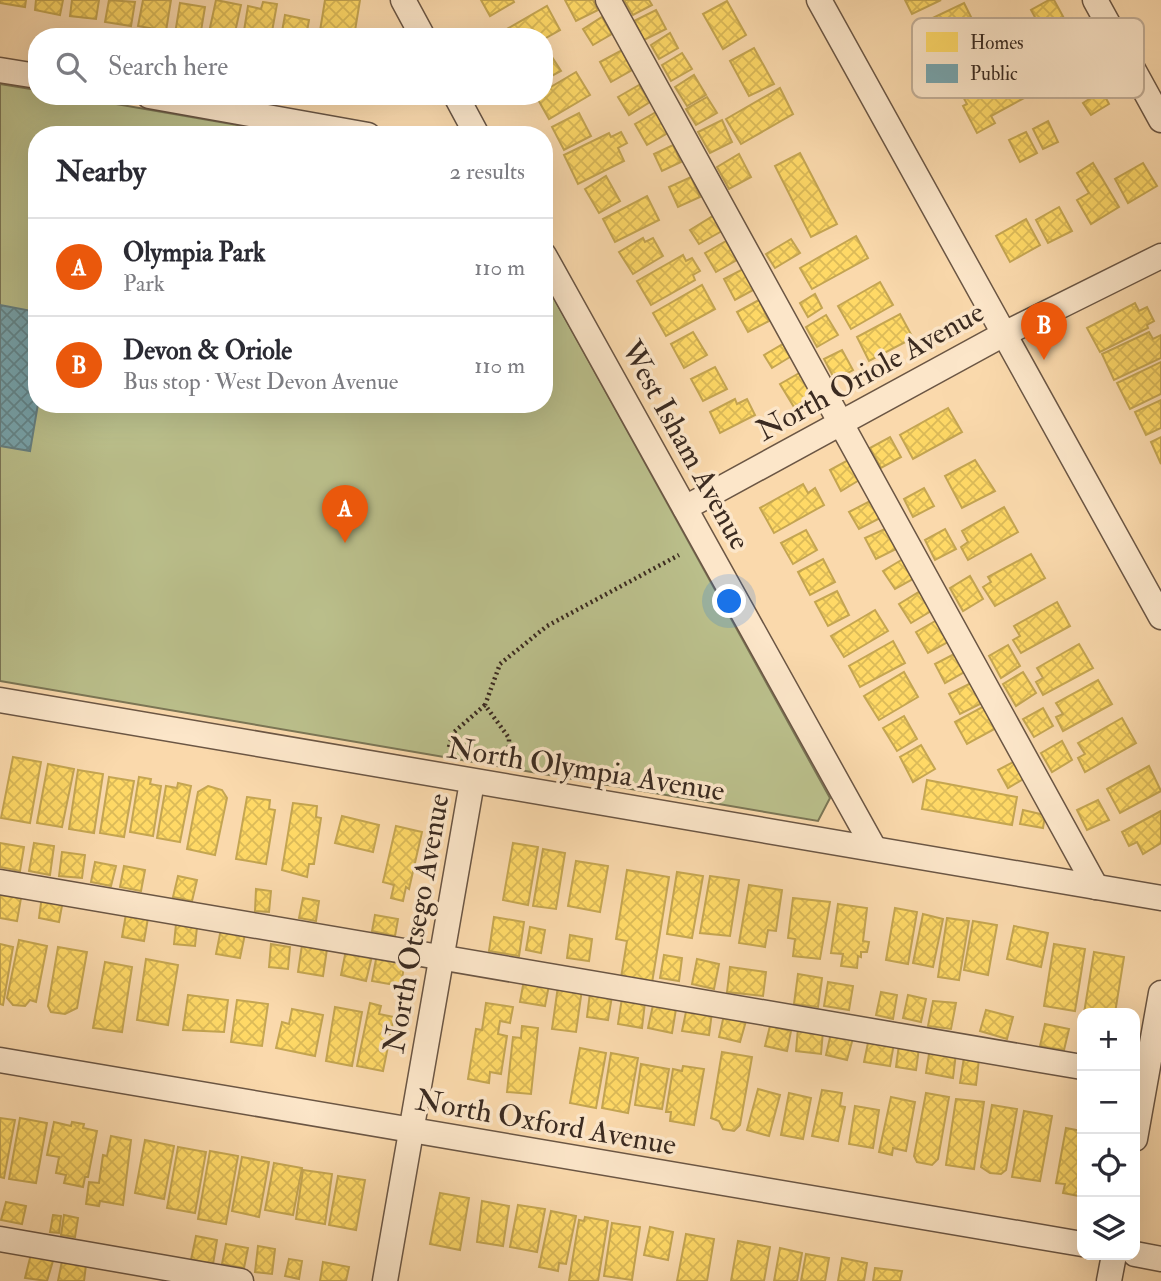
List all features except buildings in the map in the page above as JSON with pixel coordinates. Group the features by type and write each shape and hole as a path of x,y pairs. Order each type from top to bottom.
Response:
{"street":[{"path":"403,0 418,28"},
{"path":"608,0 1096,887"},
{"path":"819,0 1161,617"},
{"path":"1095,0 1105,18"},
{"path":"0,70 28,75"},
{"path":"1144,89 1161,120"},
{"path":"200,105 318,126"},
{"path":"461,105 472,126"},
{"name":"North Oriole Avenue","path":"685,508 1004,334 1161,256"},
{"name":"West Isham Avenue","path":"553,271 874,848"},
{"name":"North Olympia Avenue","path":"0,700 1161,898"},
{"name":"North Otsego Avenue","path":"385,1281 472,782"},
{"path":"0,882 1077,1066"},
{"path":"1136,1134 1161,993"},
{"name":"North Oxford Avenue","path":"0,1060 1077,1243"},
{"path":"0,1239 241,1281"},
{"path":"1140,1255 1161,1259"},
{"path":"1109,1281 1113,1260"}],"path":[{"path":"449,747 453,733 485,705 500,664 547,626 679,555"},
{"path":"485,705 509,738 509,758"}],"green space":[{"path":"0,84 28,89 28,105 122,105 243,126 28,126 28,413 553,413 553,296 830,798 818,821 0,681"}],"place":[{"name":"Devon & Oriole","path":"1044,360"},
{"name":"Olympia Park","path":"345,543"}]}
